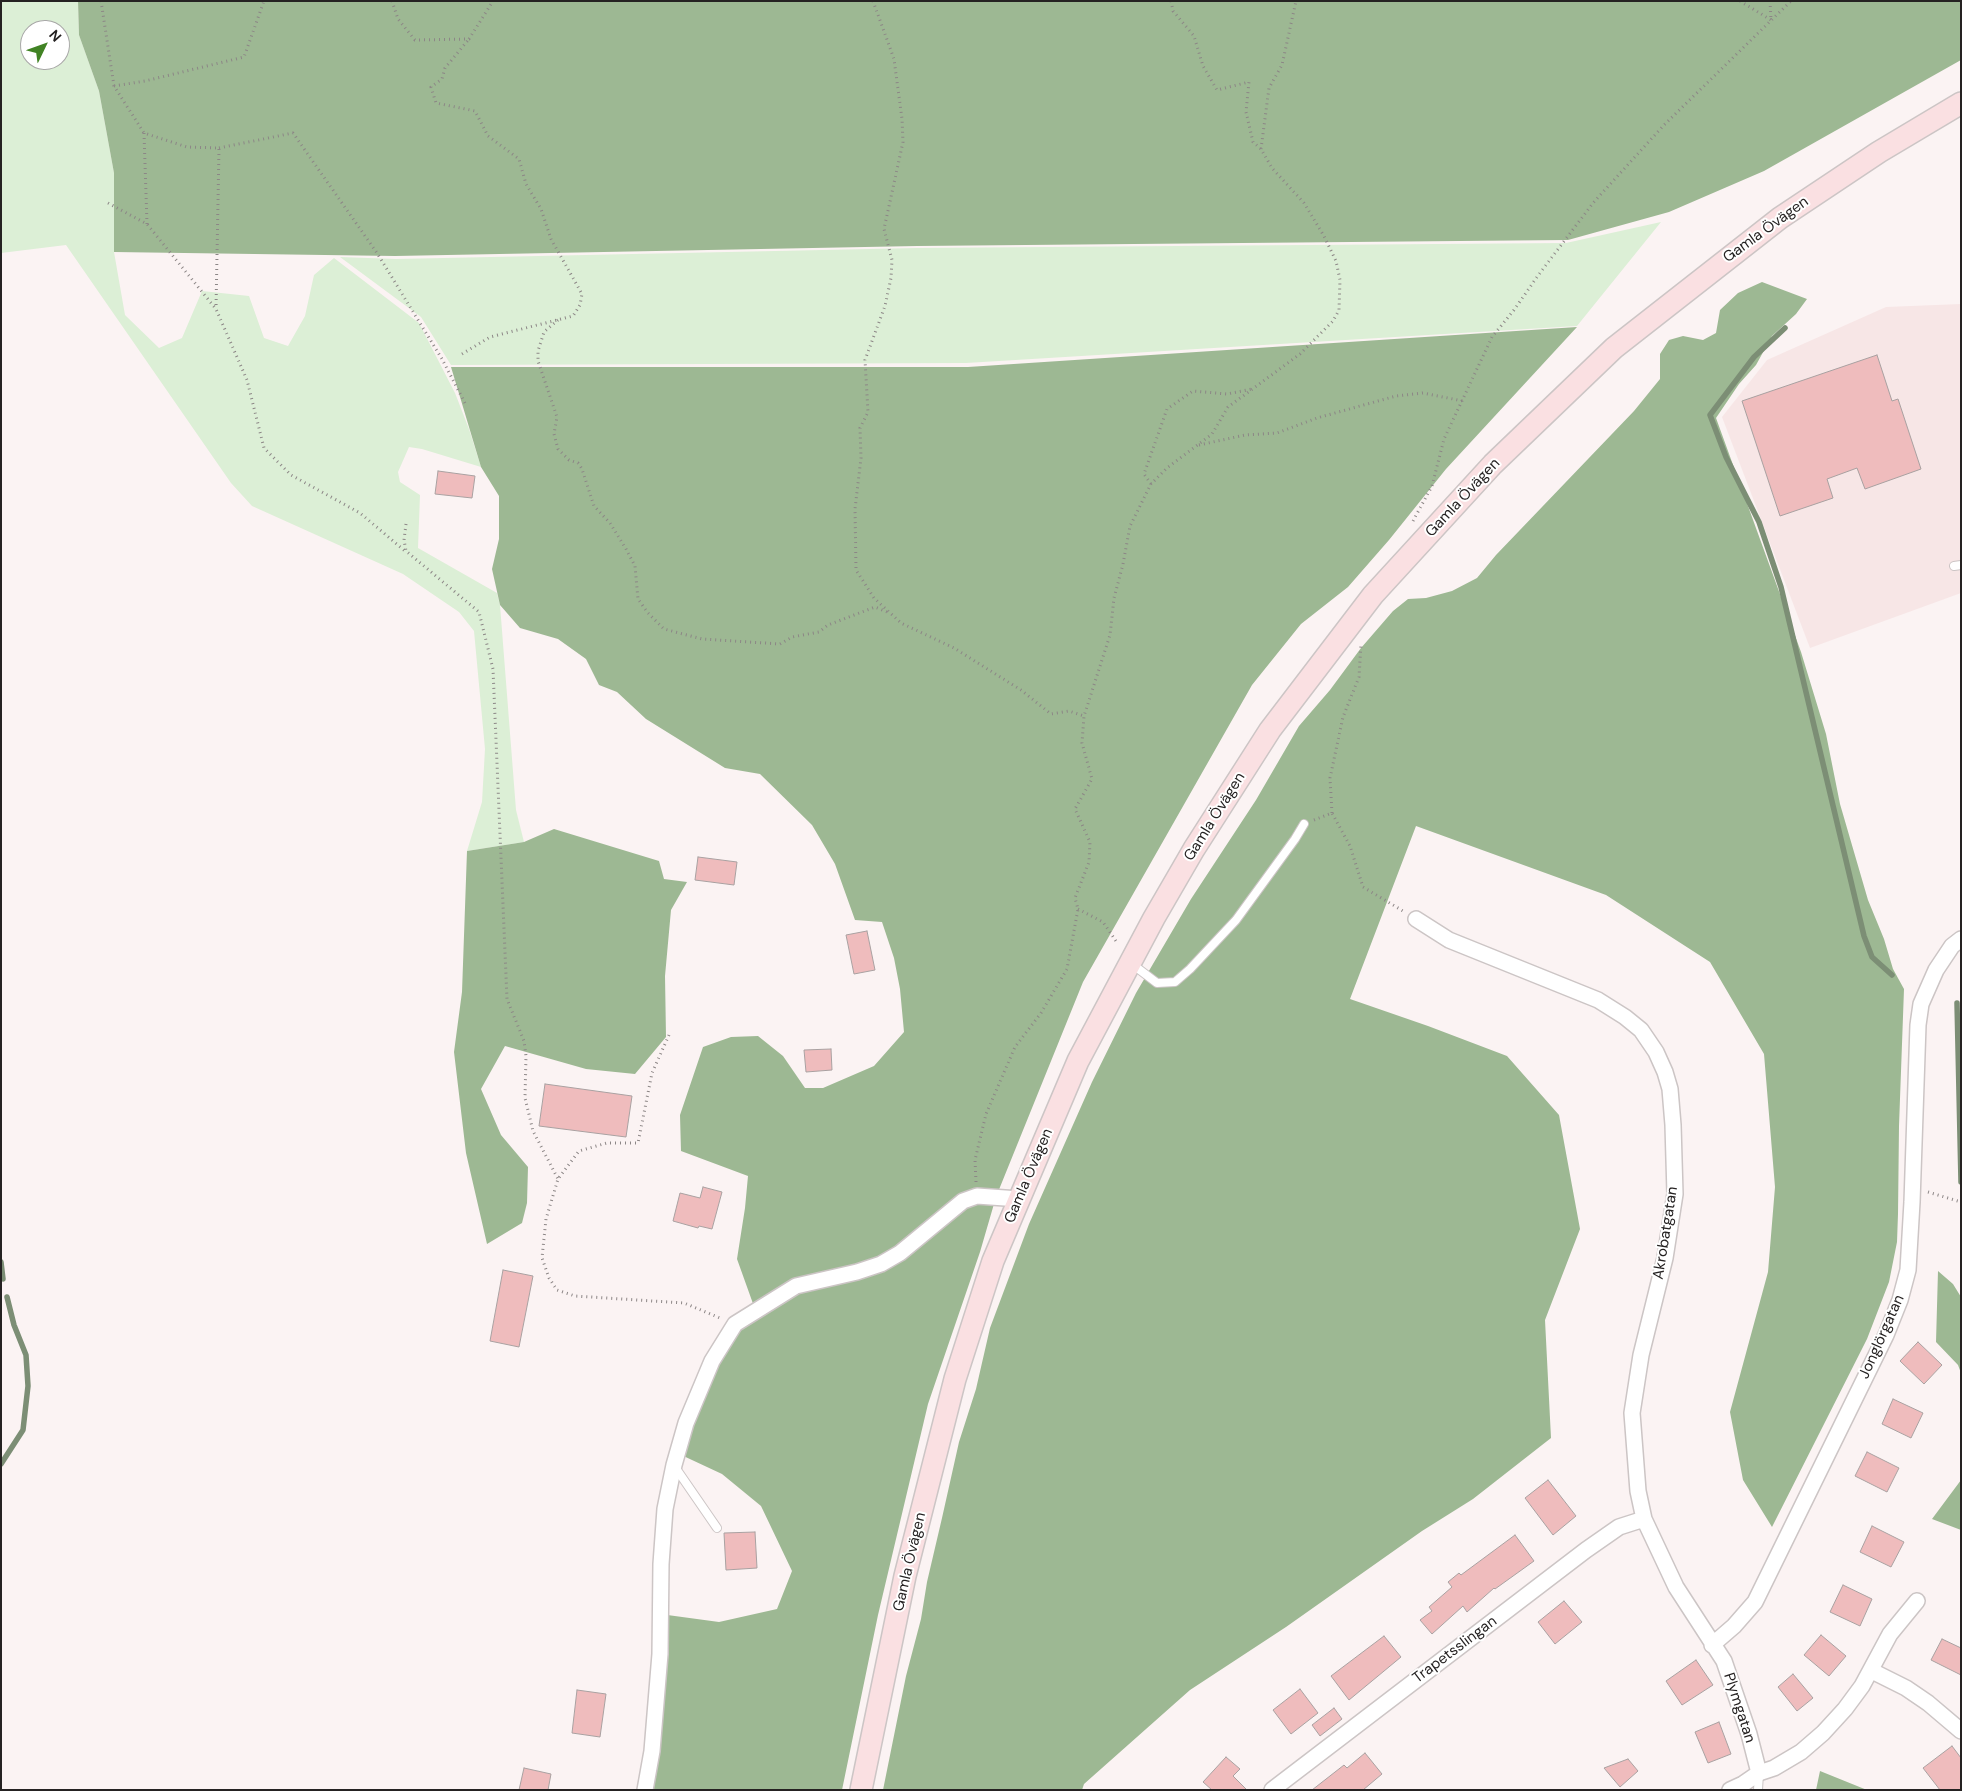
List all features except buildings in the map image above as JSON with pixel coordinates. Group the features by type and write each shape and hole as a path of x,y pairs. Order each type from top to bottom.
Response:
{"main road":[{"name":"Gamla Övägen","path":"861,1790 905,1576 955,1379 993,1261 1078,1061 1154,918 1194,849 1270,730 1373,595 1493,464 1614,348 1780,218 1846,173 1961,103"}],"street":[{"name":"Akrobatgatan","path":"1416,919 1449,940 1598,1000 1626,1017 1642,1030 1656,1052 1665,1072 1670,1089 1673,1125 1675,1194 1665,1258 1641,1355 1632,1413 1638,1491 1644,1519 1676,1587 1712,1645"},
{"name":"Jonglörgatan","path":"1712,1645 1734,1626 1755,1602 1886,1335 1900,1300 1908,1270 1913,1190 1918,1025 1921,1004 1936,970 1952,946 1961,939"},
{"path":"645,1790 652,1751 660,1654 661,1564 665,1509 674,1465 686,1423 712,1361 735,1324 796,1286 857,1272 881,1264 914,1241 963,1201 977,1196 1019,1199"},
{"name":"Trapetsslingan","path":"1272,1790 1586,1550 1619,1528 1644,1519"},
{"path":"1730,1790 1759,1773 1774,1768 1800,1752 1823,1733 1845,1710 1872,1671 1890,1634 1917,1601"},
{"name":"Plymgatan","path":"1712,1645 1724,1661 1749,1734 1759,1773"},
{"path":"1872,1671 1906,1688 1928,1703 1961,1731"}],"lane":[{"path":"1130,963 1157,983 1175,982 1190,969 1236,920 1304,824"},
{"path":"674,1465 717,1528"},
{"path":"1758,1790 1759,1773"}],"path":[{"path":"101,1 114,86 144,133 147,224"},
{"path":"114,86 145,81 244,58 264,1"},
{"path":"392,1 398,19 415,40 469,39"},
{"path":"462,354 490,338 573,316 580,306 582,294 551,239 541,209 526,184 519,159 488,136 481,126 475,111 436,102 431,87 442,78 445,68 469,39 493,1"},
{"path":"873,1 894,59 902,119 902,142 884,229 892,260 891,278 886,306 865,360 868,412 860,428 861,458 855,509 856,570 874,598 901,623 939,639 1021,690 1051,714 1069,711 1084,716"},
{"path":"977,1196 975,1160 986,1114 1015,1047 1041,1013 1066,969 1078,909 1075,898 1089,862 1090,842 1075,809 1092,779 1082,743 1084,716 1110,635 1114,598 1130,526 1151,484 1167,468 1212,434 1228,407 1300,354 1333,321 1340,310 1340,280 1336,262 1324,236 1304,203 1272,168 1261,149 1253,142 1246,112 1249,82 1217,90 1203,66 1194,36 1173,11 1172,1"},
{"path":"1261,149 1268,88 1282,65 1296,1"},
{"path":"1740,1 1771,20"},
{"path":"1770,1 1771,20"},
{"path":"1409,528 1432,486 1444,439 1492,337 1593,203 1651,139 1791,1"},
{"path":"144,133 187,147 219,148 293,133 377,253 442,359 466,405"},
{"path":"216,309 219,148"},
{"path":"108,203 147,224 216,309 246,380 264,448 291,475 360,513 479,612 493,669 507,999 524,1041 526,1056 525,1098 532,1131 558,1179"},
{"path":"558,320 544,332 538,351 538,361 557,418 554,434 558,449 569,460 578,463 582,469 594,506 610,523 635,566 638,599 648,613 664,629 702,639 780,644 792,637 819,632 828,625 875,607 890,612"},
{"path":"1151,484 1144,474 1167,409 1193,391 1227,394 1254,388"},
{"path":"1194,447 1245,435 1276,433 1317,418 1396,396 1423,393 1463,401"},
{"path":"406,524 404,540 406,551"},
{"path":"1362,636 1359,677 1344,717 1330,778 1332,813 1350,846 1364,887 1416,919"},
{"path":"1304,824 1332,813"},
{"path":"1078,909 1103,922 1130,963"},
{"path":"669,1035 652,1073 638,1143 607,1143 578,1151 558,1179 546,1219 542,1258 557,1290 576,1296 684,1303 735,1324"},
{"path":"1913,1190 1922,1190 1961,1202"}],"shaded area":[{"path":"1961,304 1961,593 1810,648 1722,417 1767,360 1886,307"}],"green space":[{"path":"1,1 78,1 79,35 99,91 114,173 114,252 125,315 159,348 182,338 202,291 249,296 264,338 288,346 305,316 314,275 334,258 419,323 455,393 481,467 422,449 409,447 398,472 400,482 420,495 418,548 497,593 500,605 516,810 524,842 467,851 482,802 485,749 474,631 459,612 403,574 252,506 231,483 66,245 1,253"},
{"path":"78,1 1961,1 1961,60 1764,171 1669,212 1568,240 917,246 395,256 114,252 114,173 99,91 79,35"},
{"path":"1661,222 1577,326 966,363 451,365 421,317 340,257 396,259 917,248 1566,243"},
{"path":"1762,282 1807,299 1796,314 1772,336 1756,365 1739,384 1716,418 1801,652 1826,734 1840,804 1868,900 1884,939 1893,969 1904,989 1897,1242 1889,1282 1867,1339 1772,1527 1743,1480 1730,1412 1768,1272 1775,1187 1764,1054 1710,962 1606,895 1416,826 1350,999 1507,1056 1559,1115 1580,1229 1545,1320 1551,1438 1473,1499 1422,1531 1286,1627 1190,1690 1084,1784 1082,1790 883,1790 906,1676 921,1619 927,1582 959,1442 976,1389 990,1328 1029,1224 1092,1082 1136,993 1191,899 1256,800 1299,726 1393,611 1408,599 1426,598 1452,591 1477,578 1496,555 1634,411 1660,379 1660,354 1669,340 1683,336 1703,340 1716,333 1720,310 1738,293"},
{"path":"1577,327 1446,469 1389,540 1348,587 1301,624 1252,685 1083,982 996,1197 980,1252 928,1404 878,1615 842,1790 645,1790 660,1614 719,1622 777,1609 792,1571 761,1506 722,1474 677,1453 712,1361 756,1312 737,1259 748,1176 681,1151 680,1115 703,1047 731,1037 758,1036 783,1056 805,1088 823,1088 874,1066 904,1032 900,989 894,958 882,922 855,920 835,864 812,825 760,774 725,768 646,719 617,692 599,685 586,659 558,639 520,628 500,605 492,569 499,539 499,496 481,467 451,367 968,367"},
{"path":"554,829 659,861 664,879 687,882 671,910 665,976 666,1037 635,1074 586,1069 505,1046 481,1089 501,1135 528,1167 527,1203 522,1223 487,1244 466,1153 454,1052 462,992 467,851 524,842"},
{"path":"1938,1271 1953,1284 1961,1297 1961,1373 1958,1365 1936,1342"},
{"path":"1961,1480 1961,1530 1932,1519"},
{"path":"1820,1771 1867,1790 1816,1790"}],"waterway":[{"path":"1785,328 1754,357 1710,415 1726,457 1759,522 1781,587 1864,936 1872,957 1892,975"},
{"path":"1957,1003 1961,1182"},
{"path":"1,1262 3,1279"},
{"path":"1,1464 23,1430 28,1386 26,1355 14,1325 7,1297"}]}
